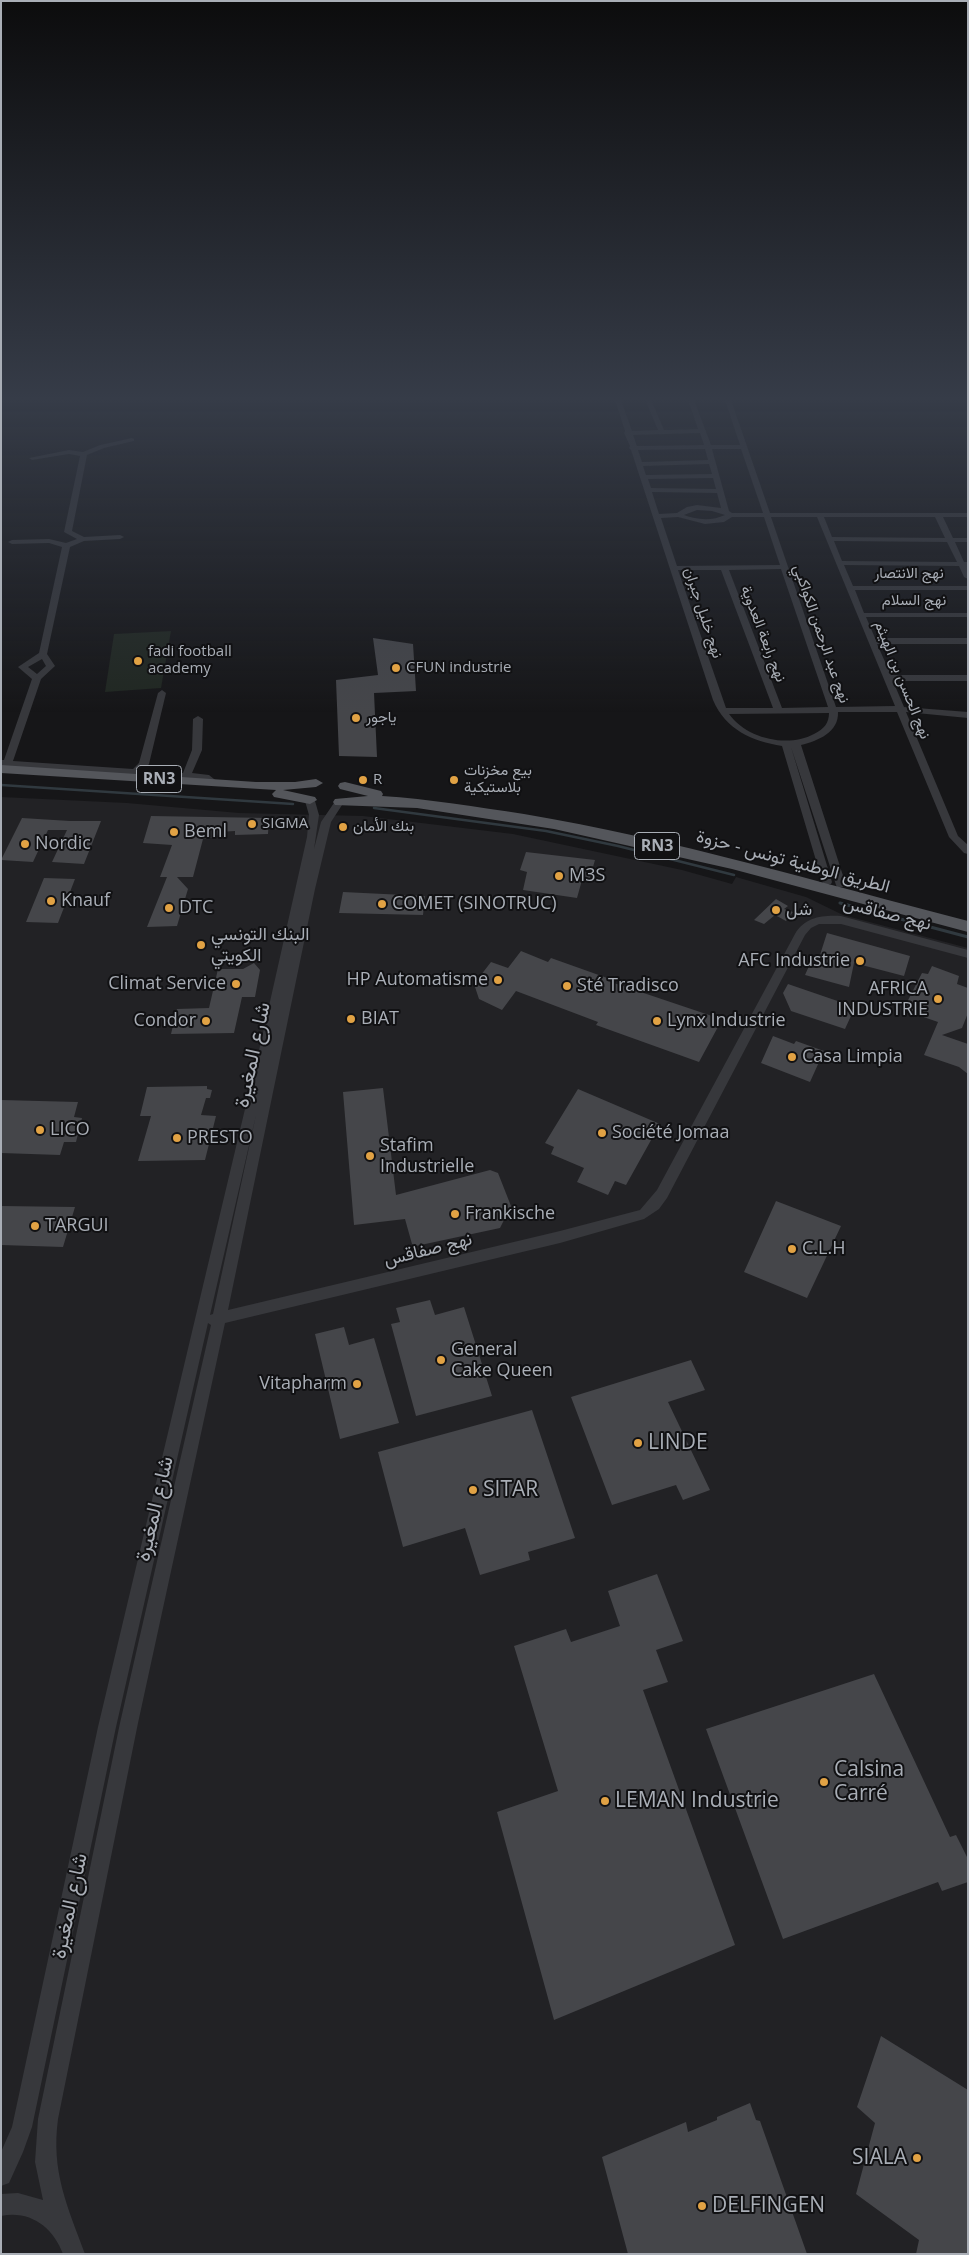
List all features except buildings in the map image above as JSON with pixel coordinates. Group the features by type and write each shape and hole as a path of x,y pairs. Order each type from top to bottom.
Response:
{"main road":[{"name":"RN3","path":"3,768 272,787 332,781 346,786"},
{"name":"RN3","path":"3,768 289,796 324,805 340,802"},
{"path":"310,800 308,791 316,783"},
{"name":"الطريق الوطنية تونس - حزوة","path":"346,786 371,793 510,809 584,822 658,838 968,919"},
{"path":"340,802 348,794 346,786"},
{"name":"الطريق الوطنية تونس - حزوة","path":"340,802 372,801 413,804 547,823 701,857 968,927"}],"street":[{"path":"68,532 74,502"},
{"name":"نهج خليل جبران","path":"652,502 712,686 723,711 730,722 739,728 791,743"},
{"path":"725,502 728,513"},
{"name":"نهج عبد الرحمن الكواكبي","path":"764,502 833,710 834,719 830,726 817,735 791,743"},
{"path":"679,515 681,512 691,509 728,513 968,516"},
{"path":"656,516 679,515 688,520 705,522 721,520 728,513"},
{"name":"نهج الحسن بن الهيثم","path":"819,514 954,837 968,851"},
{"path":"938,515 964,564 968,577"},
{"path":"68,532 82,539"},
{"path":"49,541 68,532"},
{"path":"12,542 49,541 66,546 82,539 120,537"},
{"path":"828,539 968,540"},
{"path":"66,546 43,654 51,666 37,678 3,768 136,772 206,777 214,783"},
{"path":"840,563 964,564"},
{"name":"نهج رابعة العدوية","path":"724,567 778,710"},
{"path":"674,568 784,567"},
{"name":"نهج الانتصار","path":"850,588 968,588"},
{"name":"نهج السلام","path":"861,615 968,615"},
{"path":"872,642 968,641"},
{"path":"37,678 22,667 43,654"},
{"path":"886,678 968,678"},
{"path":"136,772 144,764 162,693"},
{"path":"723,711 899,709 968,715"},
{"path":"186,776 197,750 198,719"},
{"path":"791,743 834,883"},
{"name":"شارع المغيرة","path":"1,2175 16,2145 38,2059 107,1727 200,1322 266,1046 312,837 314,816 310,800"},
{"name":"شارع المغيرة","path":"74,2254 51,2194 44,2165 45,2134 129,1723 219,1320 322,836 329,817 340,802"},
{"name":"نهج صفاقس","path":"200,1322 219,1320 550,1240 644,1214 654,1206 662,1194 800,934 808,924 822,920 842,920 968,954"},
{"path":"1,2205 11,2202 40,2208 64,2230"}],"shaded area":[{"name":"fadi football academy","path":"171,631 161,688 105,692 114,634"},
{"path":"1,797 127,803 239,813 363,816 513,834 682,870 732,884 736,877 806,897 843,915 968,948 968,2254 1,2254"}],"waterway":[{"path":"1,785 293,804"},
{"path":"374,808 546,831 618,846 734,875"},
{"path":"840,903 968,937"}],"place":[{"name":"fadi football academy","path":"138,661"},
{"name":"CFUN industrie","path":"396,668"},
{"name":"ياجور","path":"356,718"},
{"name":"R","path":"363,780"},
{"name":"بيع مخزنات بلاستيكية","path":"454,780"},
{"name":"SIGMA","path":"252,824"},
{"name":"بنك الأمان","path":"343,827"},
{"name":"Beml","path":"174,832"},
{"name":"Nordic","path":"25,844"},
{"name":"M3S","path":"559,876"},
{"name":"Knauf","path":"51,901"},
{"name":"COMET (SINOTRUC)","path":"382,904"},
{"name":"DTC","path":"169,908"},
{"name":"شل","path":"776,910"},
{"name":"البنك التونسي الكويتي","path":"201,945"},
{"name":"AFC Industrie","path":"860,961"},
{"name":"HP Automatisme","path":"498,980"},
{"name":"Climat Service","path":"236,984"},
{"name":"Sté Tradisco","path":"567,986"},
{"name":"AFRICA INDUSTRIE","path":"938,999"},
{"name":"BIAT","path":"351,1019"},
{"name":"Condor","path":"206,1021"},
{"name":"Lynx Industrie","path":"657,1021"},
{"name":"Casa Limpia","path":"792,1057"},
{"name":"LICO","path":"40,1130"},
{"name":"Société Jomaa","path":"602,1133"},
{"name":"PRESTO","path":"177,1138"},
{"name":"Stafim Industrielle","path":"370,1156"},
{"name":"Frankische","path":"455,1214"},
{"name":"TARGUI","path":"35,1226"},
{"name":"C.L.H","path":"792,1249"},
{"name":"General Cake Queen","path":"441,1360"},
{"name":"Vitapharm","path":"357,1384"},
{"name":"LINDE","path":"638,1443"},
{"name":"SITAR","path":"473,1490"},
{"name":"Calsina Carré","path":"824,1782"},
{"name":"LEMAN Industrie","path":"605,1801"},
{"name":"SIALA","path":"917,2158"},
{"name":"DELFINGEN","path":"702,2206"}]}
